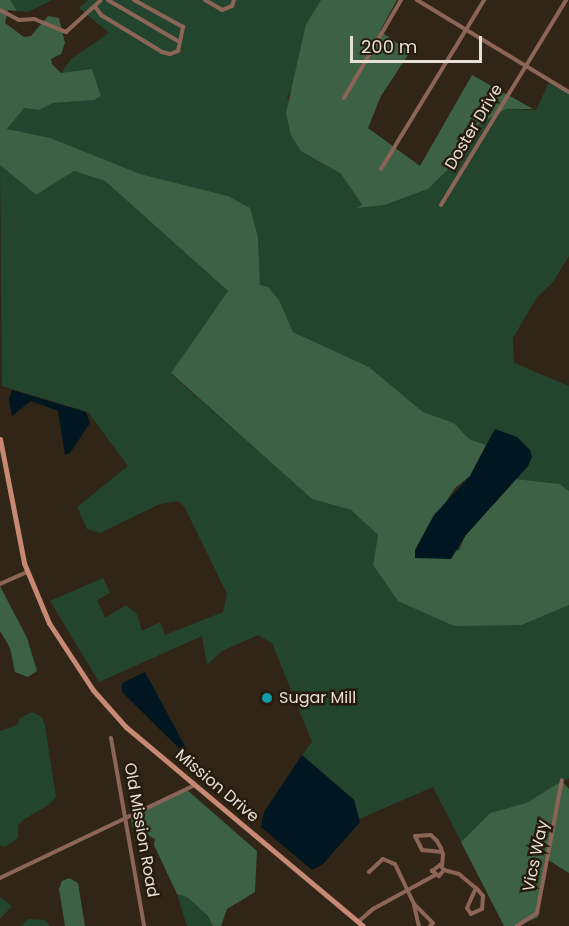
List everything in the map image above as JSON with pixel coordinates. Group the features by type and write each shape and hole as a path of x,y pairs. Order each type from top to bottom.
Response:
{"street":[{"path":"0,10 19,20 34,19 66,32 96,8 101,0"},
{"path":"108,0 178,41"},
{"path":"96,8 101,15 162,52 174,54 183,27 134,0"},
{"path":"205,0 222,10 232,6 234,0"},
{"path":"344,98 401,0"},
{"path":"417,0 466,27 569,92"},
{"path":"381,169 483,0"},
{"name":"Doster Drive","path":"441,205 566,0"},
{"path":"0,439 28,572 0,584"},
{"name":"Mission Drive","path":"28,572 67,654 126,728 361,924"},
{"name":"Old Mission Road","path":"111,738 144,926"},
{"name":"Vics Way","path":"517,926 537,913 562,780"},
{"path":"0,878 195,785"},
{"path":"361,924 373,909 435,875 441,876 442,852 432,835 415,836 422,850 442,852"},
{"path":"369,872 380,860 391,862 414,904 433,923 430,926"},
{"path":"435,875 434,867 443,868 459,874 476,888 483,896 482,909 471,914 467,908 476,888"},
{"path":"414,904 415,922 419,926"}],"green space":[{"path":"0,0 10,0 17,11 8,10 5,23 24,37 31,36 48,16 59,18 65,43 61,54 51,59 52,64 61,73 92,69 101,96 94,100 53,103 39,110 24,108 7,129 50,138 140,174 228,196 250,208 258,237 260,285 268,287 279,300 293,332 369,367 423,412 454,423 469,439 486,445 470,476 455,488 415,550 415,558 459,550 465,536 516,479 560,484 569,491 569,605 522,625 454,626 398,601 373,565 378,535 351,510 312,499 171,373 228,291 105,181 74,171 36,195 0,165"},
{"path":"10,0 52,0 28,12 17,11"},
{"path":"88,0 321,0 306,24 296,81 287,98 319,162 341,174 362,206 385,205 428,189 463,155 471,129 506,109 536,110 550,80 569,91 569,256 553,282 537,297 513,338 514,363 569,386 569,491 560,484 516,479 528,466 495,429 486,445 469,439 454,423 423,412 369,367 293,332 279,300 260,286 258,237 228,196 140,174 6,128 24,108 39,110 53,103 93,100 61,73 71,59 109,33 79,8"},
{"path":"321,0 397,0 380,31 410,52 381,96 368,128 420,166 472,75 533,109 506,109 471,129 463,155 428,189 385,205 356,208 362,205 341,174 301,151 291,135 286,113 306,24"},
{"path":"0,165 36,195 74,171 105,181 228,291 171,374 312,499 351,510 378,535 373,565 522,625 569,605 569,778 526,803 490,813 461,842 433,787 359,819 354,800 302,755 312,742 272,643 258,635 222,651 207,665 202,636 99,682 50,601 103,578 110,593 97,600 105,618 126,605 137,614 142,631 160,622 165,635 223,612 227,594 184,506 178,501 160,504 100,533 87,529 77,507 128,466 88,412 2,386"},
{"path":"0,586 27,638 37,671 28,677 15,672 10,648 0,631"},
{"path":"32,712 42,717 45,726 56,797 50,804 23,820 18,826 18,838 5,847 0,845 0,731 17,725 20,718"},
{"path":"562,781 569,789 569,873 545,858 538,917 518,926 504,926 461,842 490,813 526,803"},
{"path":"186,789 257,851 255,892 227,909 221,926 213,926 208,916 187,897 177,894 154,845 155,839 132,827 131,817"},
{"path":"69,878 78,883 85,926 65,926 59,889 62,881"},
{"path":"177,894 187,897 208,916 213,926 187,926"},
{"path":"0,897 12,906 0,919"},
{"path":"28,919 45,920 50,926 21,926"}],"water":[{"path":"12,390 86,412 90,423 70,453 65,455 58,411 31,401 12,416 9,399"},
{"path":"495,429 517,437 530,450 532,457 528,466 465,536 451,559 415,558 415,550 434,515 470,476"},
{"path":"145,672 187,750 183,752 122,692 122,683"},
{"path":"302,755 354,800 360,822 323,864 312,870 261,827 264,812"}],"place":[{"name":"Sugar Mill","path":"267,698"}]}
